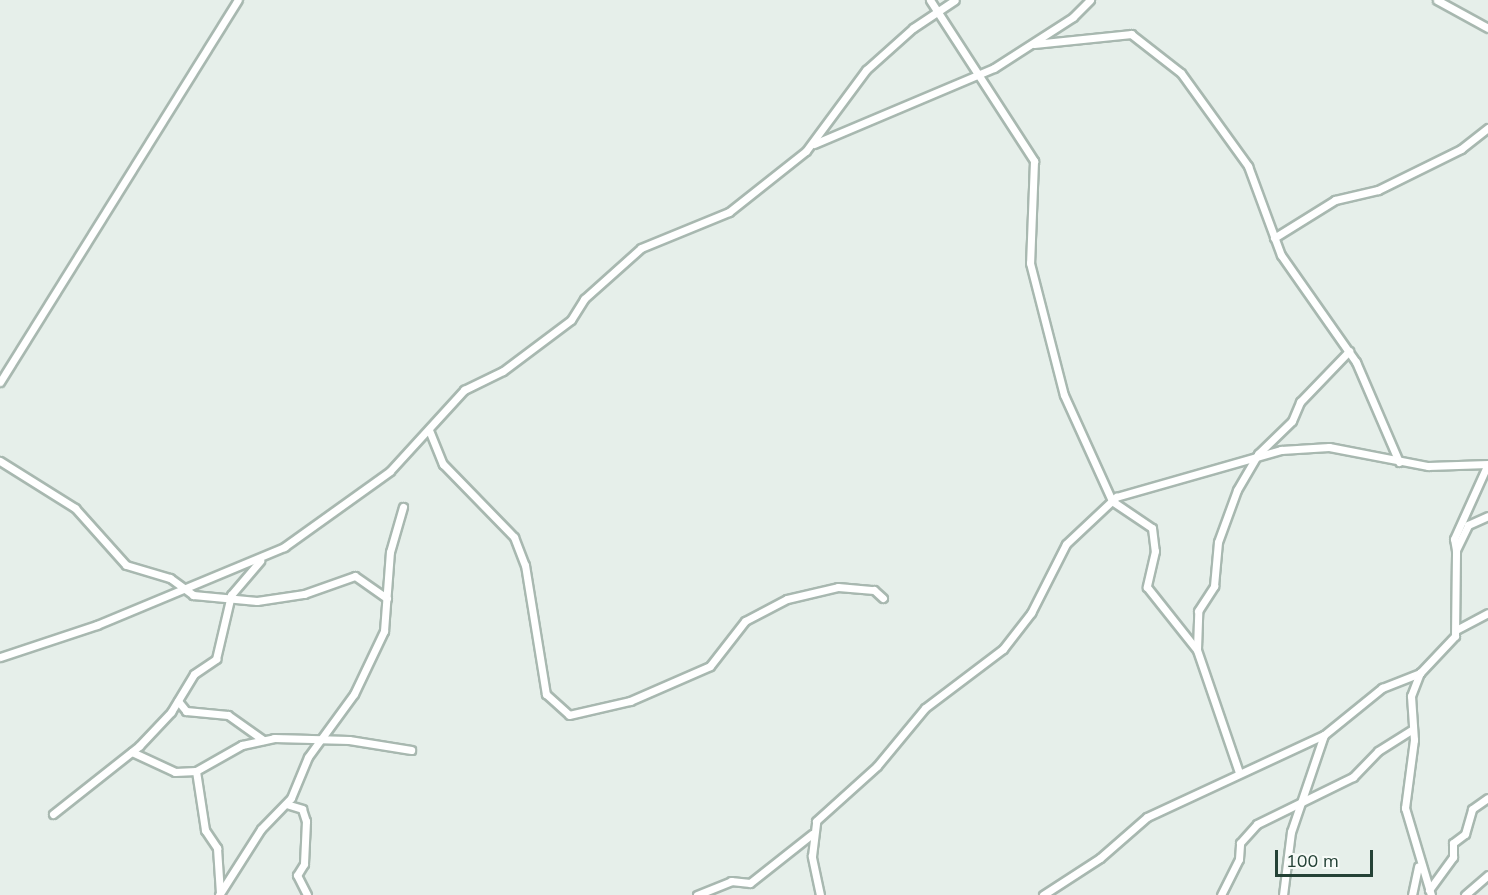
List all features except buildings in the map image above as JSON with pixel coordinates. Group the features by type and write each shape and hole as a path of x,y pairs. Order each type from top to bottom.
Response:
{"street":[{"path":"0,382 238,0"},
{"path":"930,0 934,13 1034,161 1031,276 1064,395 1112,501 1152,528 1155,551 1147,587 1197,650 1239,773"},
{"path":"814,144 866,70 934,13 955,0"},
{"path":"0,657 97,625 182,587 260,561 390,471 464,390 503,371 571,320 584,299 641,248 729,212 814,144 976,75 1035,44 1090,0"},
{"path":"1437,0 1488,28"},
{"path":"1035,44 1131,33 1146,42 1181,73 1238,151 1262,196 1274,238 1349,351 1373,394 1399,462"},
{"path":"1274,238 1335,200 1378,190 1461,148 1488,128"},
{"path":"1197,650 1198,611 1214,586 1221,529 1258,454 1349,351"},
{"path":"429,430 443,464 514,537 525,565 546,694 569,715 630,701 710,666 745,621 788,599 838,587 874,590 883,598"},
{"path":"820,895 812,834 816,821 876,766 925,708 1003,649 1031,613 1066,544 1112,501 1135,489 1258,454 1329,447 1399,462 1486,467 1454,539 1456,630 1444,652 1420,673 1389,684 1324,735 1147,817 1100,858 1043,895"},
{"path":"0,461 75,508 126,565 158,573 193,595 230,599 304,594 355,576 387,598"},
{"path":"220,894 266,823 286,804 322,739 354,694 382,637 390,552 403,507"},
{"path":"1456,550 1468,525 1488,516"},
{"path":"53,814 132,752 178,701 194,674 211,664 222,649 230,599 260,561"},
{"path":"1456,630 1488,613"},
{"path":"1420,673 1411,696 1413,729 1403,795 1418,864 1430,893"},
{"path":"178,701 186,711 228,715 263,740"},
{"path":"1221,895 1244,838 1267,818 1353,777 1378,751 1413,729"},
{"path":"1283,895 1300,801 1324,735"},
{"path":"132,752 175,772 196,771 263,740 322,739 411,750"},
{"path":"196,771 206,830 217,848 220,894"},
{"path":"1430,893 1453,857 1453,843 1465,834 1472,809 1488,798"},
{"path":"286,804 302,809 306,821 304,864 297,874 307,895"},
{"path":"698,895 731,881 750,884 812,834"},
{"path":"1412,895 1418,864"},
{"path":"1465,895 1488,875"}]}
